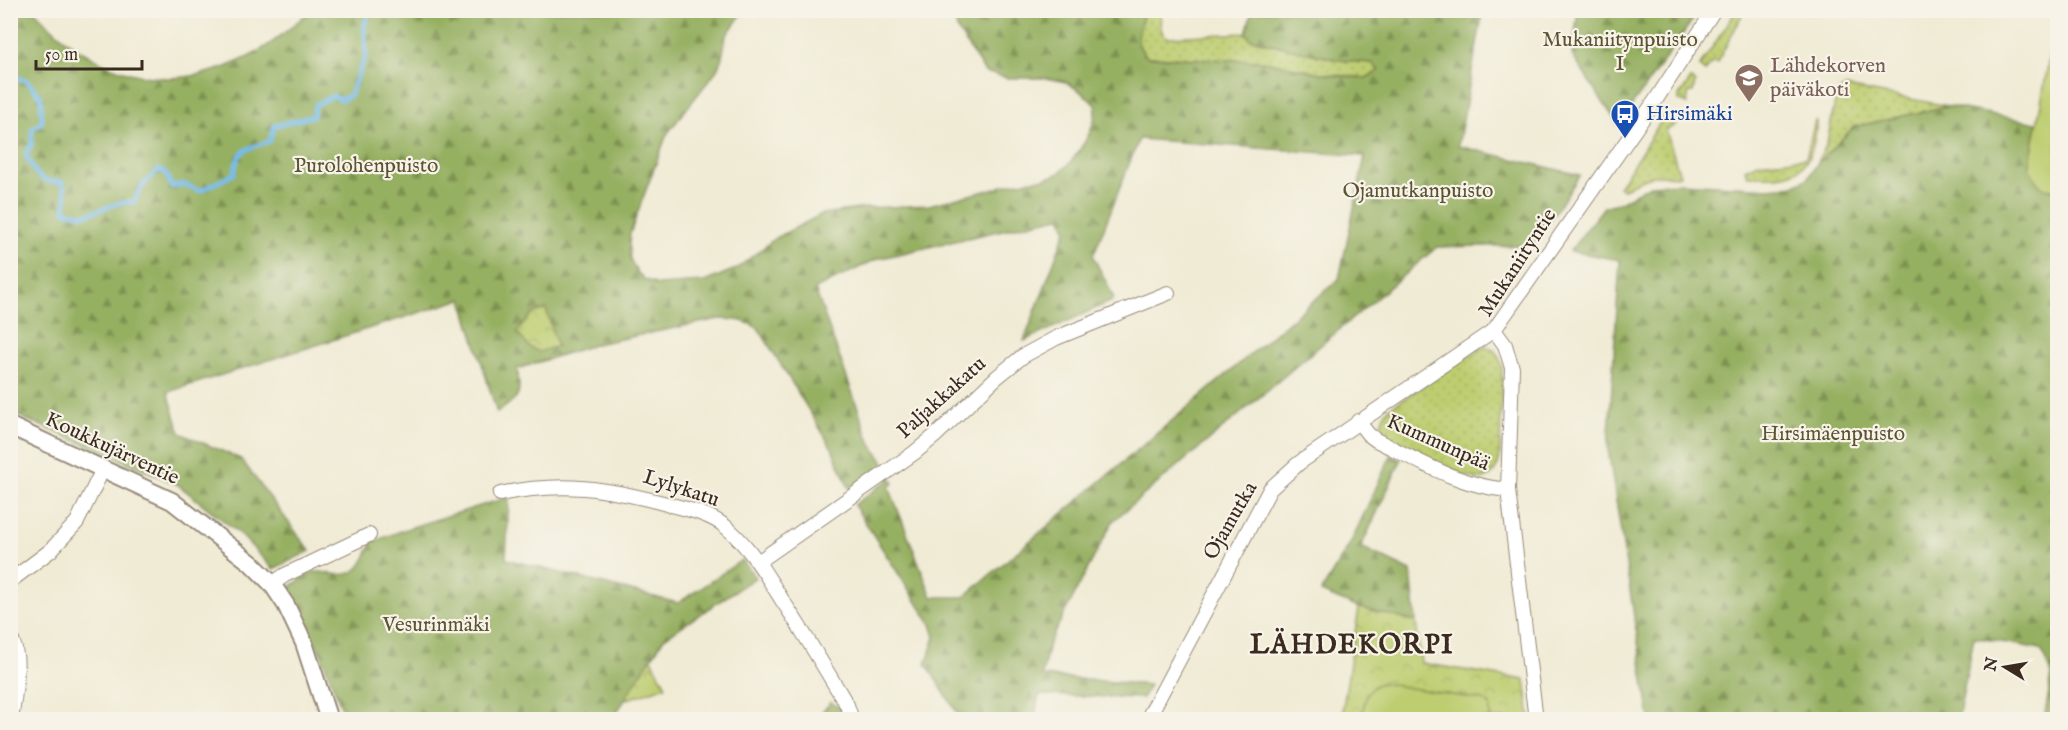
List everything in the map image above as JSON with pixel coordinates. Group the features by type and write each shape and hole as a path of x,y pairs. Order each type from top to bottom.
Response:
{"street":[{"name":"Mukaniityntie","path":"1536,720 1508,490 1512,368 1505,345 1494,330 1649,111 1714,10"},
{"name":"Paljakkakatu","path":"758,562 914,453 997,376 1023,356 1056,338 1168,293"},
{"name":"Ojamutka","path":"1147,720 1270,489 1299,463 1358,421 1494,330"},
{"name":"Kummunpää","path":"1358,421 1376,440 1454,477 1488,488 1508,490"},
{"name":"Koukkujärventie","path":"10,426 172,501 251,563 272,584 286,605 304,643 329,720"},
{"path":"10,581 50,551 77,522 103,469"},
{"name":"Lylykatu","path":"500,494 531,488 591,488 617,491 696,512 726,528 758,562 847,705 852,720"},
{"path":"272,584 285,575 369,535"},
{"path":"10,637 13,641 17,669 12,720"}],"green space":[{"path":"1737,10 1744,11 1717,63 1712,62 1705,72 1699,67"},
{"path":"11,11 35,11 57,33 80,51 105,64 131,73 158,78 186,77 214,71 244,59 271,43 310,11 744,11 726,36 717,70 667,134 630,234 630,259 644,279 657,285 704,282 736,269 776,238 822,214 866,208 929,205 1011,184 1046,178 1059,173 1066,167 1089,135 1096,106 1083,93 1066,82 1045,78 1008,78 985,72 958,31 951,11 1144,11 1138,41 1139,46 1148,57 1264,61 1329,75 1366,78 1379,71 1372,63 1338,60 1251,39 1246,33 1252,11 1483,11 1458,146 1580,175 1533,245 1437,247 1113,521 1049,643 1042,676 1150,685 1142,698 1039,695 1034,719 961,719 926,664 935,637 931,624 854,505 891,478 894,483 889,487 932,597 964,597 1339,279 1365,156 1139,139 1093,256 1114,298 1112,301 1024,341 1066,230 1062,218 1059,217 877,259 815,289 870,442 885,464 849,488 832,448 759,329 735,320 719,319 596,344 517,369 519,391 517,396 497,413 462,299 168,392 180,433 241,459 310,551 273,569 240,534 177,484 11,413"},
{"path":"1144,11 1161,11 1161,29 1167,37 1246,33 1251,39 1338,60 1372,63 1380,71 1366,78 1192,59 1148,57 1140,50 1137,40"},
{"name":"Mukaniitynpuisto I","path":"1578,11 1699,11 1618,125 1572,55"},
{"path":"2057,15 2057,190 2041,187 2029,169"},
{"path":"1691,79 1695,83 1693,92 1689,92 1687,104 1679,100 1679,96"},
{"path":"1846,87 1948,106 1854,127 1817,164 1827,143 1836,97 1839,91"},
{"name":"Hirsimäenpuisto","path":"1948,106 2037,123 2029,169 2041,187 2058,190 2057,719 2044,719 2052,676 2041,649 1974,637 1958,719 1650,719 1608,449 1620,260 1570,251 1604,207 1621,202 1650,185 1680,183 1769,188 1793,186 1807,179 1817,164 1854,127"},
{"path":"1665,115 1674,120 1675,125 1666,130 1680,176 1653,176 1623,189 1619,187"},
{"path":"1815,121 1817,121 1815,139 1811,152 1799,169 1779,176 1748,176 1745,169 1758,163 1806,158"},
{"path":"546,309 557,346 539,352 528,346 517,332 532,314"},
{"path":"1488,347 1498,355 1502,368 1500,455 1493,474 1482,479 1463,475 1385,439 1381,424 1388,409 1481,348"},
{"path":"1391,455 1401,460 1361,547 1411,571 1416,622 1359,608 1321,592 1351,542"},
{"name":"Vesurinmäki","path":"509,497 506,559 678,603 742,560 756,577 664,638 612,720 346,719 320,652 289,593 290,587 314,572 342,575 355,571 363,562 372,542"},
{"path":"1359,608 1416,622 1421,663 1525,680 1530,719 1490,719 1491,714 1367,693 1362,719 1341,720"},
{"path":"651,658 666,686 628,699 626,697"},
{"path":"1381,683 1483,700 1490,705 1490,719 1362,719 1368,693"},
{"path":"831,702 840,708 844,719 816,719"}],"waterway":[{"path":"10,75 27,81 41,97 42,122 32,129 32,143 26,155 32,167 43,179 62,182 66,194 65,211 85,215 119,203 134,202 142,186 158,170 165,172 172,187 183,184 200,191 234,174 241,154 249,148 270,141 274,126 313,116 315,105 333,96 342,100 350,95 366,55 364,28 369,10"}],"place":[{"name":"Lähdekorven päiväkoti","path":"1749,104"},
{"name":"Hirsimäki","path":"1625,140"}],"district":[{"name":"LÄHDEKORPI","path":"1352,646"}],"park label":[{"name":"Purolohenpuisto","path":"366,166"},
{"name":"Ojamutkanpuisto","path":"1418,191"}]}
